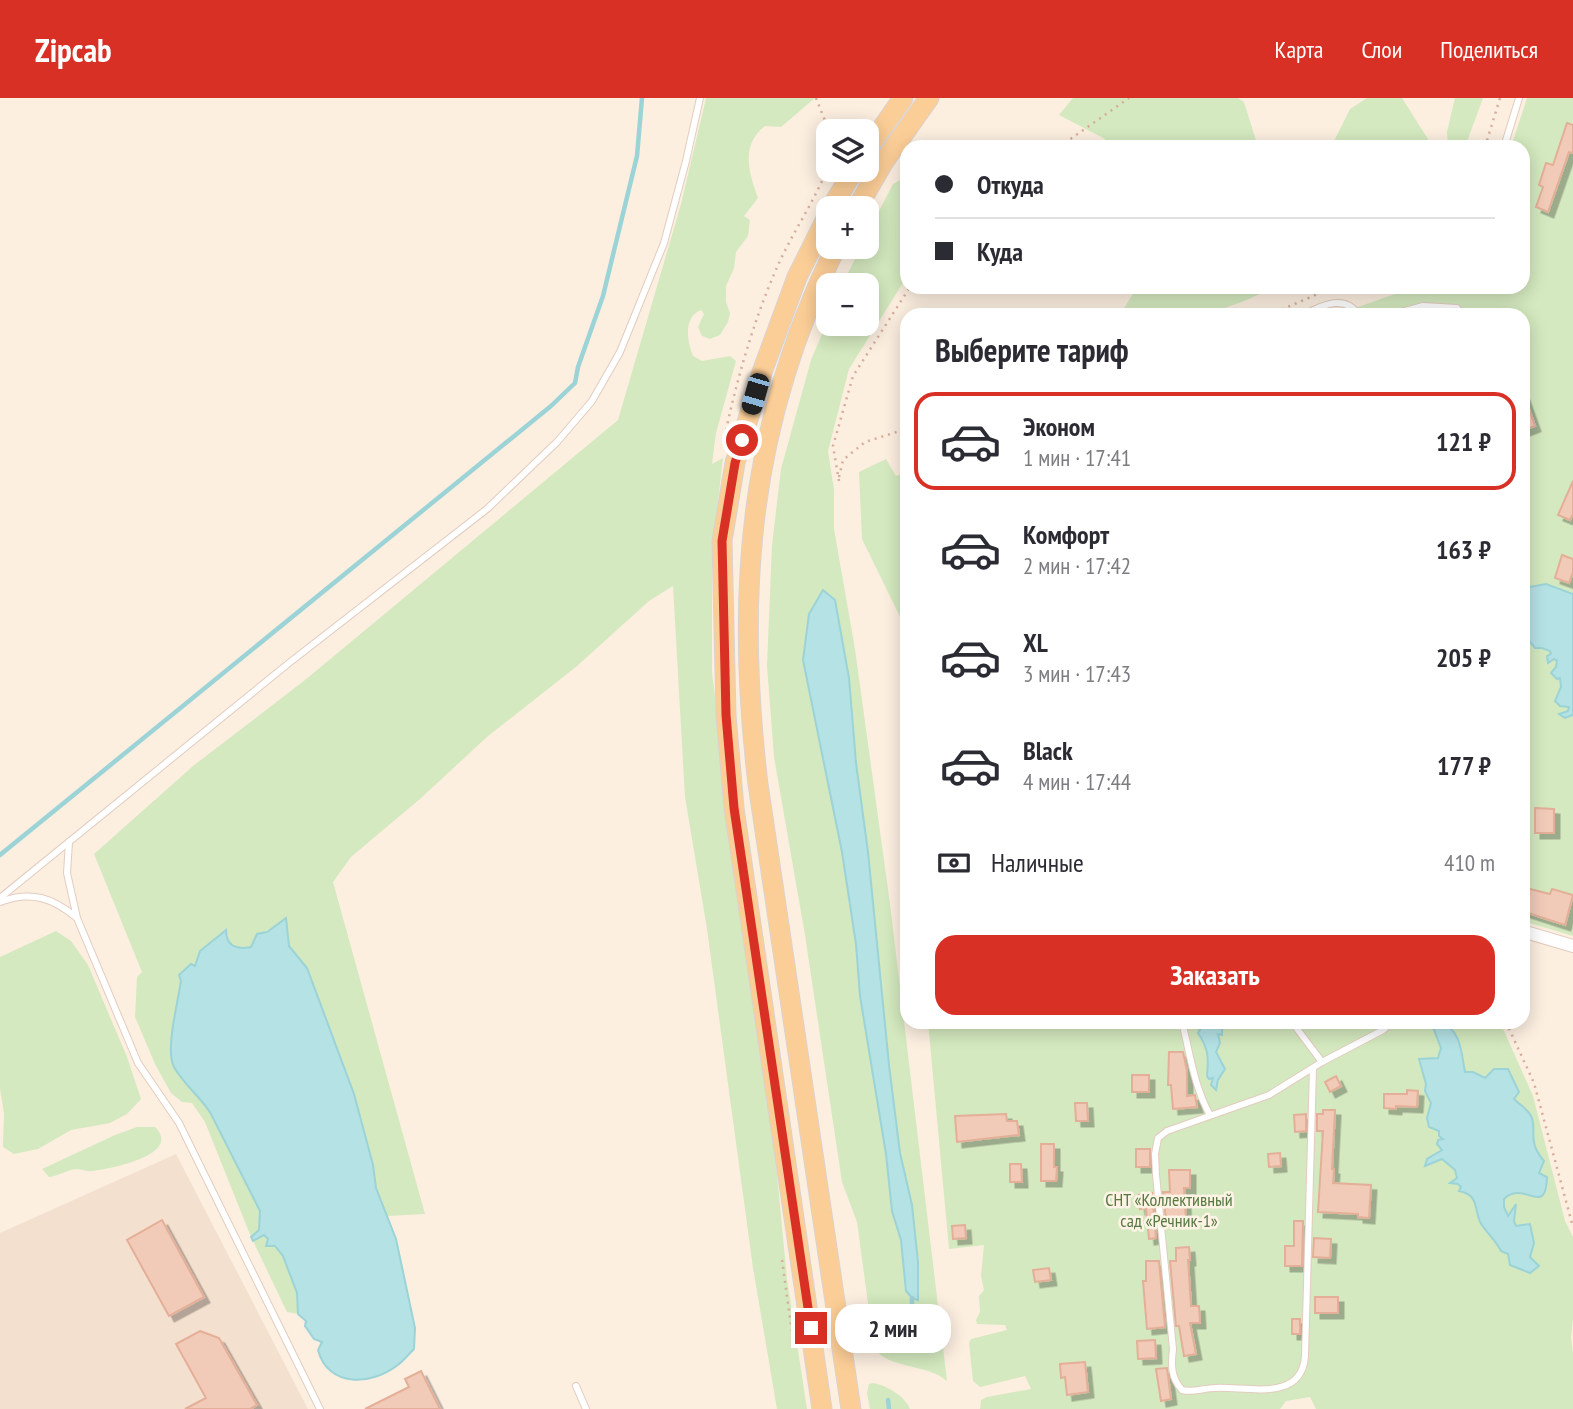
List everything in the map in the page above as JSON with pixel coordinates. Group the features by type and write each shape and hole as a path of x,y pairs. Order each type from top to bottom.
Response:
{"main road":[{"path":"879,132 903,98"},
{"path":"864,196 883,163 929,98"},
{"path":"816,239 797,278 762,372 735,463 722,541 726,715 734,808 822,1409"},
{"path":"831,259 802,324 769,434 756,501 751,549 747,649 758,784 850,1409"}],"street":[{"path":"1530,933 1573,946"}],"lane":[{"path":"0,900 289,663 487,509 556,442 592,401 620,352 664,243 700,98"},
{"path":"1506,140 1519,98"},
{"path":"1318,308 1340,302 1352,308"},
{"path":"1416,308 1457,308"},
{"path":"69,842 67,873 77,918 138,1063 179,1123 320,1409"},
{"path":"0,900 37,897 58,902 77,918"},
{"path":"1184,1029 1199,1092 1210,1115"},
{"path":"1297,1029 1322,1062"},
{"path":"1313,1068 1304,1366 1299,1378 1280,1387 1187,1391 1178,1385 1173,1372 1156,1184 1158,1138 1167,1131 1269,1095 1322,1062 1384,1029"},
{"path":"576,1386 586,1409"}],"path":[{"path":"817,98 825,119"},
{"path":"1069,140 1129,98"},
{"path":"1487,140 1500,98"},
{"path":"900,431 865,442 843,460 839,481 833,446 853,376 906,294"},
{"path":"1285,308 1318,294"},
{"path":"1509,1029 1534,1083 1573,1227"}],"shaded area":[{"path":"176,1154 308,1409 0,1409 0,1233"}],"green space":[{"path":"706,98 815,98 781,127 765,126 752,142 749,160 758,198 744,216 750,220 748,236 736,252 734,268 726,286 726,302 730,313 728,322 720,335 710,339 702,336 698,327 704,314 701,310 691,318 688,330 693,356 702,361 730,356 736,361 716,433 712,464 723,458 712,554 712,672 734,852 769,1091 787,1279 807,1409 777,1409 753,1268 707,929 685,797 673,586 649,601 577,666 487,737 351,857 333,882 425,1214 387,1216 376,1188 373,1165 354,1094 307,968 289,946 285,919 257,937 251,947 237,948 230,944 226,931 200,951 195,967 191,964 179,975 181,981 172,1035 173,1062 211,1114 260,1211 259,1230 251,1237 205,1122 192,1103 182,1102 171,1093 135,1017 137,977 142,972 94,854 193,766 305,680 618,420 681,204"},
{"path":"1073,98 1238,98 1244,102 1256,140 1104,140 1059,115"},
{"path":"1367,98 1402,98 1429,140 1334,140 1350,109"},
{"path":"1455,98 1483,98 1468,140 1448,140"},
{"path":"1527,98 1573,98 1573,936 1530,923 1530,308 1355,308 1395,294 1530,294 1530,140 1513,140"},
{"path":"900,180 900,288 879,321 879,273 848,273 855,259 879,259 879,211 893,184"},
{"path":"1133,294 1260,294 1224,308 1124,308"},
{"path":"821,336 870,336 849,369 828,451 834,490 834,529 855,649 890,904 900,988 900,1029 905,1029 947,1381 929,1371 889,1360 874,1348 857,1222 842,1182 805,935 774,757 767,666 772,545 781,469 811,360"},
{"path":"886,459 896,476 900,474 900,617 862,539 859,472"},
{"path":"56,931 71,941 88,965 127,1057 141,1099 127,1114 110,1123 71,1130 38,1149 14,1154 3,1147 0,957"},
{"name":"СНТ «Коллективный сад «Речник-1»","path":"929,1029 1503,1029 1533,1096 1565,1221 1573,1237 1573,1409 1316,1409 1310,1397 1286,1401 1280,1409 980,1409 981,1400 987,1397 1031,1389 1025,1376 980,1387 973,1381 969,1343 971,1339 1007,1330 1005,1325 977,1324 980,1312 979,1296 984,1290 981,1276 984,1245 949,1249"},
{"path":"137,1127 155,1127 161,1137 160,1145 141,1159 101,1170 76,1169 49,1177 42,1169 115,1135"},
{"path":"264,1235 283,1256 297,1293 298,1314 287,1312 253,1241"},
{"path":"873,1383 894,1392 910,1409 870,1409 867,1393 869,1384"}],"water":[{"path":"1546,584 1573,594 1573,715 1565,718 1559,714 1568,711 1569,707 1560,706 1555,701 1561,687 1560,678 1557,679 1551,673 1557,661 1554,659 1548,663 1547,656 1551,654 1550,651 1535,648 1530,642 1530,587"},
{"path":"823,590 835,600 849,678 889,1065 900,1153 912,1205 918,1262 918,1300 906,1291 901,1240 892,1211 886,1154 860,996 856,944 842,852 803,660 809,614"},
{"path":"286,918 289,946 307,968 354,1094 373,1165 376,1188 396,1239 415,1328 414,1349 405,1359 388,1371 364,1379 341,1377 323,1362 318,1350 322,1342 314,1339 305,1326 306,1321 298,1314 297,1293 283,1256 275,1246 266,1246 268,1239 264,1235 253,1241 251,1237 259,1230 260,1211 211,1114 178,1073 172,1059 171,1038 181,981 179,975 191,964 195,966 200,951 226,930 228,940 233,946 251,947 257,934 267,932"},
{"path":"1200,1029 1222,1029 1222,1035 1218,1034 1220,1043 1216,1052 1225,1069 1218,1080 1216,1090 1211,1085 1213,1078 1209,1079 1207,1076 1207,1053 1198,1033"},
{"path":"1434,1029 1451,1029 1457,1036 1465,1072 1473,1072 1485,1078 1494,1069 1508,1069 1519,1092 1514,1099 1532,1119 1535,1146 1544,1161 1539,1173 1547,1177 1546,1189 1543,1195 1538,1197 1519,1193 1504,1199 1508,1216 1516,1204 1516,1226 1530,1224 1534,1243 1530,1257 1539,1266 1530,1273 1510,1265 1508,1254 1501,1251 1480,1222 1473,1199 1459,1191 1461,1187 1458,1184 1450,1183 1457,1178 1455,1170 1442,1159 1425,1166 1427,1159 1442,1150 1437,1144 1438,1140 1443,1139 1439,1136 1439,1131 1429,1127 1427,1118 1431,1103 1425,1091 1426,1084 1419,1059 1438,1058 1441,1048"}],"building":[{"path":"1567,123 1573,125 1573,153 1569,152 1548,212 1536,207 1543,187 1539,185 1546,163 1553,165"},
{"path":"1530,412 1535,426 1530,428"},
{"path":"1573,481 1573,514 1570,520 1558,515"},
{"path":"1562,555 1573,559 1573,572 1569,583 1555,578"},
{"path":"1535,808 1554,809 1554,833 1535,833"},
{"path":"1530,889 1550,894 1552,889 1573,895 1565,925 1530,914"},
{"path":"1169,1052 1183,1052 1187,1071 1187,1096 1195,1095 1197,1107 1173,1109 1171,1085 1168,1085"},
{"path":"1132,1075 1149,1075 1149,1092 1132,1092"},
{"path":"1336,1076 1341,1086 1330,1092 1325,1082"},
{"path":"1407,1090 1418,1091 1417,1107 1384,1108 1384,1094 1407,1094"},
{"path":"1075,1103 1087,1103 1088,1121 1076,1121"},
{"path":"1323,1110 1335,1110 1333,1183 1371,1185 1369,1218 1358,1217 1358,1214 1318,1212 1323,1131 1317,1131 1317,1114 1323,1114"},
{"path":"1006,1114 1007,1121 1017,1121 1019,1135 957,1142 955,1116"},
{"path":"1306,1114 1306,1131 1295,1132 1294,1115"},
{"path":"1041,1144 1054,1144 1056,1181 1041,1181"},
{"path":"1136,1149 1150,1149 1150,1167 1136,1167"},
{"path":"1280,1153 1281,1166 1269,1167 1268,1154"},
{"path":"1010,1164 1021,1164 1022,1182 1010,1182"},
{"path":"1169,1170 1190,1170 1190,1188 1184,1188 1186,1219 1166,1220 1163,1192 1170,1192"},
{"path":"1152,1193 1156,1238 1149,1239 1146,1208 1140,1209 1138,1195"},
{"path":"162,1220 204,1297 169,1316 127,1240"},
{"path":"1294,1221 1303,1221 1302,1266 1285,1266 1285,1246 1294,1246"},
{"path":"965,1225 966,1238 953,1239 952,1226"},
{"path":"1314,1238 1331,1239 1330,1258 1313,1257"},
{"path":"1189,1247 1191,1306 1199,1306 1200,1323 1190,1323 1196,1354 1184,1356 1179,1326 1176,1326 1170,1261 1176,1261 1176,1248"},
{"path":"1146,1261 1159,1261 1165,1327 1147,1329 1143,1281 1146,1281"},
{"path":"1049,1268 1051,1280 1035,1282 1033,1270"},
{"path":"1315,1297 1338,1297 1338,1313 1315,1313"},
{"path":"1292,1319 1300,1319 1300,1334 1292,1334"},
{"path":"200,1331 219,1338 257,1405 250,1409 185,1409 206,1398 176,1344"},
{"path":"1155,1340 1156,1358 1138,1359 1137,1341"},
{"path":"1085,1362 1088,1392 1067,1395 1065,1377 1061,1378 1060,1364"},
{"path":"1167,1368 1171,1399 1161,1401 1156,1369"},
{"path":"421,1371 440,1409 365,1409 409,1387 405,1379"}],"waterway":[{"path":"0,855 551,406 575,383 603,296 637,156 642,98"},
{"path":"905,1348 912,1318 912,1298"},
{"path":"888,1400 889,1409"}],"route":[{"path":"742,440 735,463 722,541 726,715 734,808 811,1328"}]}
